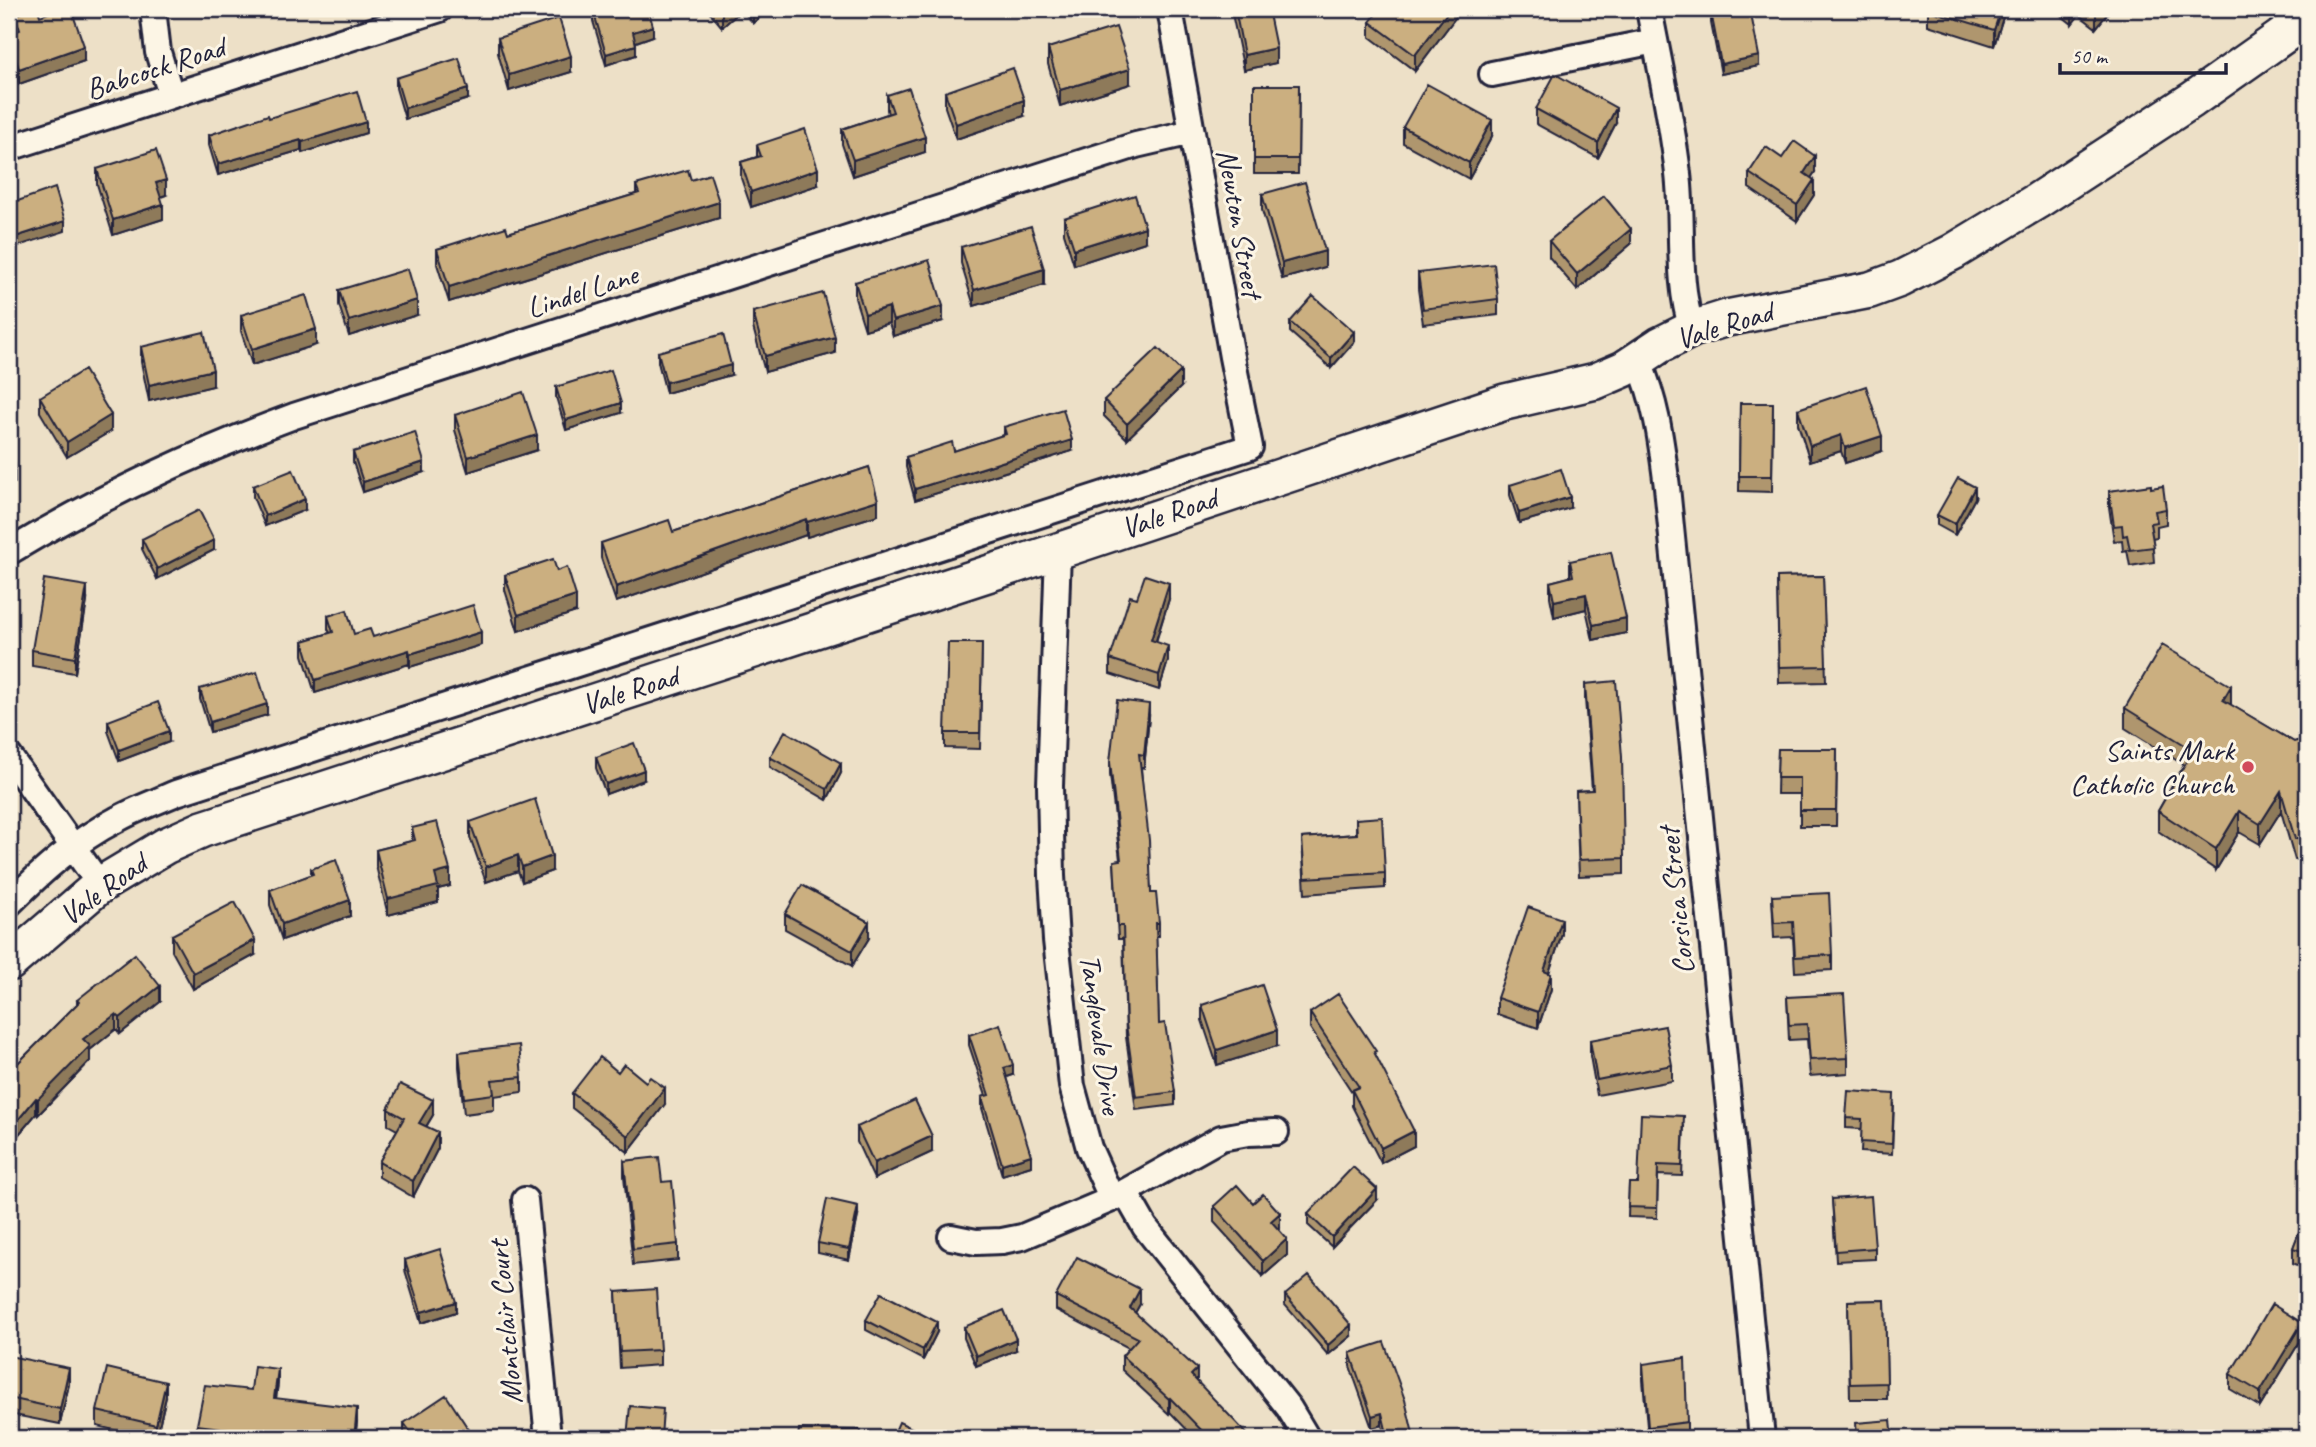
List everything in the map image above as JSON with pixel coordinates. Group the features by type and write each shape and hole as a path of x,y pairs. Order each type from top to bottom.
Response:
{"main road":[{"name":"Vale Road","path":"9,963 100,885 165,846 203,829 1058,551 1505,402 1596,381 1624,369 1660,345 1692,329 1727,318 1870,290 1900,279 1953,252 2037,201 2182,106 2307,19"}],"street":[{"path":"153,9 158,52 171,95"},
{"name":"Babcock Road","path":"9,148 440,9"},
{"name":"Newton Street","path":"1170,9 1231,357 1250,447 1243,489"},
{"path":"1649,9 1678,173 1683,288 1692,329"},
{"path":"1492,74 1655,41"},
{"name":"Lindel Lane","path":"9,552 67,517 137,481 221,443 294,416 1136,145 1192,132"},
{"name":"Corsica Street","path":"1638,360 1658,419 1667,487 1762,1438"},
{"path":"9,904 72,846 117,819 176,793 1250,447 1278,477"},
{"name":"Tanglevale Drive","path":"1058,551 1050,786 1052,876 1072,1086 1089,1148 1119,1195 1289,1408 1307,1438"},
{"path":"9,756 100,885"},
{"path":"951,1237 976,1242 1022,1237 1119,1195 1221,1138 1276,1132"},
{"name":"Montclair Court","path":"525,1200 548,1438"}],"building":[{"path":"38,9 40,16 59,9 71,9 84,46 19,69 9,34 20,30 15,15"},
{"path":"648,9 653,26 633,32 636,45 606,54 593,10"},
{"path":"1235,9 1268,9 1276,48 1244,55"},
{"path":"1380,9 1450,9 1415,55 1370,22"},
{"path":"1750,9 1759,56 1721,64 1711,12"},
{"path":"1928,9 2001,9 1994,30"},
{"path":"559,18 571,56 509,75 498,38"},
{"path":"1116,27 1130,69 1060,90 1048,48"},
{"path":"459,58 468,89 405,108 396,78"},
{"path":"1013,68 1024,100 956,124 945,92"},
{"path":"1555,74 1616,108 1598,143 1536,109"},
{"path":"1427,84 1492,120 1469,163 1403,127"},
{"path":"1254,85 1299,85 1298,159 1254,159"},
{"path":"909,88 925,137 853,160 842,129 893,112 887,95"},
{"path":"357,91 366,122 218,164 209,135 268,115 269,118"},
{"path":"805,129 818,169 751,192 741,162 761,156 757,145"},
{"path":"1794,141 1815,156 1804,173 1814,180 1797,205 1749,173 1766,147 1782,158"},
{"path":"156,150 166,180 156,183 163,204 113,220 97,169"},
{"path":"688,170 691,180 710,174 719,202 449,287 437,249 506,227 508,233 639,193 636,185"},
{"path":"1305,182 1325,251 1282,263 1262,194"},
{"path":"55,188 65,221 9,239 9,204"},
{"path":"1135,195 1145,227 1074,249 1064,218"},
{"path":"1604,196 1631,229 1577,274 1549,241"},
{"path":"1031,226 1044,269 974,290 961,247"},
{"path":"929,260 943,306 893,321 889,307 865,314 855,282"},
{"path":"1494,264 1498,299 1423,309 1418,273"},
{"path":"408,269 417,300 349,321 339,290"},
{"path":"823,293 835,337 765,356 753,312"},
{"path":"306,295 316,329 252,349 241,315"},
{"path":"1313,296 1354,332 1331,358 1290,322"},
{"path":"204,332 213,370 149,385 141,347"},
{"path":"723,334 731,365 666,382 658,352"},
{"path":"1158,348 1181,371 1127,424 1104,400"},
{"path":"84,370 111,415 67,442 40,397"},
{"path":"611,370 621,403 566,420 556,387"},
{"path":"1866,386 1882,436 1845,448 1841,435 1810,446 1798,409"},
{"path":"523,392 537,435 468,457 455,415"},
{"path":"1740,403 1773,403 1772,476 1739,476"},
{"path":"1063,409 1072,440 915,489 906,457 952,442 954,451 1006,434 1004,427"},
{"path":"415,432 424,462 363,482 353,452"},
{"path":"9,439 12,439 15,468 9,468"},
{"path":"869,467 878,500 807,522 806,519 616,587 601,543 669,520 673,532"},
{"path":"1561,469 1570,497 1519,513 1510,485"},
{"path":"293,470 305,499 265,516 253,486"},
{"path":"1958,478 1975,487 1955,524 1937,515"},
{"path":"2151,485 2151,488 2163,486 2166,509 2155,511 2157,522 2150,523 2154,547 2130,550 2127,535 2123,536 2122,525 2114,526 2109,491"},
{"path":"199,510 214,540 157,569 142,539"},
{"path":"1611,552 1626,618 1593,625 1586,594 1554,601 1550,582 1573,576 1570,561"},
{"path":"553,559 557,571 567,567 576,596 518,615 505,575"},
{"path":"1145,575 1169,583 1151,640 1168,646 1159,675 1110,659 1130,596 1137,598"},
{"path":"1823,576 1826,666 1779,667 1777,577"},
{"path":"44,579 87,586 75,658 32,650"},
{"path":"473,605 481,632 410,654 409,650 315,680 303,641 333,632 328,616 347,610 354,634 370,629 373,637"},
{"path":"948,643 982,643 980,733 945,733"},
{"name":"Saints Mark Catholic Church","path":"2162,645 2231,686 2223,700 2294,742 2307,738 2307,840 2295,839 2281,791 2260,824 2239,811 2216,849 2158,811 2193,750 2125,708"},
{"path":"257,672 267,704 210,722 200,689"},
{"path":"1616,681 1622,757 1624,858 1579,860 1576,791 1593,790 1585,684"},
{"path":"1117,700 1149,704 1144,755 1139,754 1149,840 1151,893 1156,893 1159,923 1156,923 1159,1024 1165,1023 1175,1092 1136,1097 1126,1024 1123,926 1118,926 1114,861 1121,860 1110,762"},
{"path":"158,702 169,731 119,750 108,721"},
{"path":"785,731 841,763 827,789 770,757"},
{"path":"634,743 644,770 606,784 596,757"},
{"path":"1778,749 1837,749 1836,810 1800,810 1800,778 1777,778"},
{"path":"535,799 552,856 522,867 518,855 486,867 470,822"},
{"path":"1382,817 1385,873 1305,878 1302,838 1357,834 1356,819"},
{"path":"437,822 450,870 435,874 438,886 388,899 376,850 415,840 412,828"},
{"path":"336,860 350,900 282,924 270,890 313,874 311,869"},
{"path":"802,885 869,922 852,951 785,914"},
{"path":"1829,893 1832,955 1795,957 1793,922 1774,923 1772,896"},
{"path":"235,902 255,940 193,973 172,935"},
{"path":"1528,907 1562,919 1544,971 1551,974 1538,1012 1497,998"},
{"path":"135,954 160,986 120,1018 116,1014 83,1039 90,1046 38,1099 36,1098 9,1131 9,1072 79,1002 77,1000"},
{"path":"1262,985 1277,1030 1217,1050 1202,1005"},
{"path":"1338,994 1376,1051 1374,1052 1414,1131 1381,1148 1352,1090 1359,1087 1310,1013"},
{"path":"1844,994 1848,1058 1810,1060 1807,1024 1789,1025 1787,997"},
{"path":"1000,1024 1013,1065 1004,1068 1031,1155 1002,1164 982,1097 989,1095 969,1035"},
{"path":"1665,1026 1672,1065 1597,1080 1590,1040"},
{"path":"519,1045 522,1077 492,1080 494,1094 464,1098 459,1052"},
{"path":"600,1057 618,1072 624,1064 646,1082 650,1077 665,1088 628,1136 572,1093"},
{"path":"400,1084 433,1100 419,1123 438,1132 413,1181 379,1162 404,1118 388,1109"},
{"path":"1848,1091 1894,1094 1892,1144 1861,1142 1862,1119 1846,1118"},
{"path":"915,1100 932,1136 874,1163 857,1127"},
{"path":"1641,1114 1684,1116 1682,1166 1658,1165 1657,1208 1628,1207 1629,1183 1638,1183"},
{"path":"659,1157 662,1182 672,1181 678,1244 633,1249 624,1161"},
{"path":"1353,1167 1377,1189 1332,1237 1308,1214"},
{"path":"1237,1185 1253,1203 1263,1194 1280,1213 1271,1221 1287,1239 1263,1261 1214,1206"},
{"path":"1871,1196 1875,1248 1836,1251 1832,1199"},
{"path":"827,1199 858,1206 849,1249 818,1243"},
{"path":"2307,1211 2307,1253 2293,1248"},
{"path":"440,1249 456,1302 421,1312 405,1260"},
{"path":"1077,1257 1140,1289 1130,1308 1197,1369 1191,1375 1247,1434 1243,1438 1209,1438 1170,1398 1122,1356 1138,1338 1056,1296"},
{"path":"1309,1275 1351,1325 1328,1345 1285,1295"},
{"path":"656,1289 660,1350 620,1352 616,1292"},
{"path":"881,1293 937,1322 923,1350 866,1320"},
{"path":"1885,1300 1887,1383 1850,1384 1848,1301"},
{"path":"2272,1304 2302,1323 2260,1392 2230,1374"},
{"path":"1004,1310 1016,1339 976,1356 964,1327"},
{"path":"1384,1342 1405,1400 1414,1438 1388,1438 1382,1413 1372,1416 1350,1353"},
{"path":"9,1356 69,1368 60,1409 9,1398"},
{"path":"1685,1358 1687,1422 1648,1427 1643,1364"},
{"path":"254,1366 278,1369 274,1398 357,1408 354,1438 302,1438 197,1425 205,1385 251,1390"},
{"path":"107,1368 166,1382 156,1425 97,1411"},
{"path":"446,1395 469,1430 457,1438 415,1438 404,1423"},
{"path":"630,1406 663,1409 661,1438 627,1438"},
{"path":"1891,1420 1893,1438 1857,1438 1856,1423"},
{"path":"899,1422 932,1438 892,1438"},
{"path":"799,1429 861,1430 860,1438 798,1438"}],"place":[{"name":"Saints Mark Catholic Church","path":"2248,767"}]}
